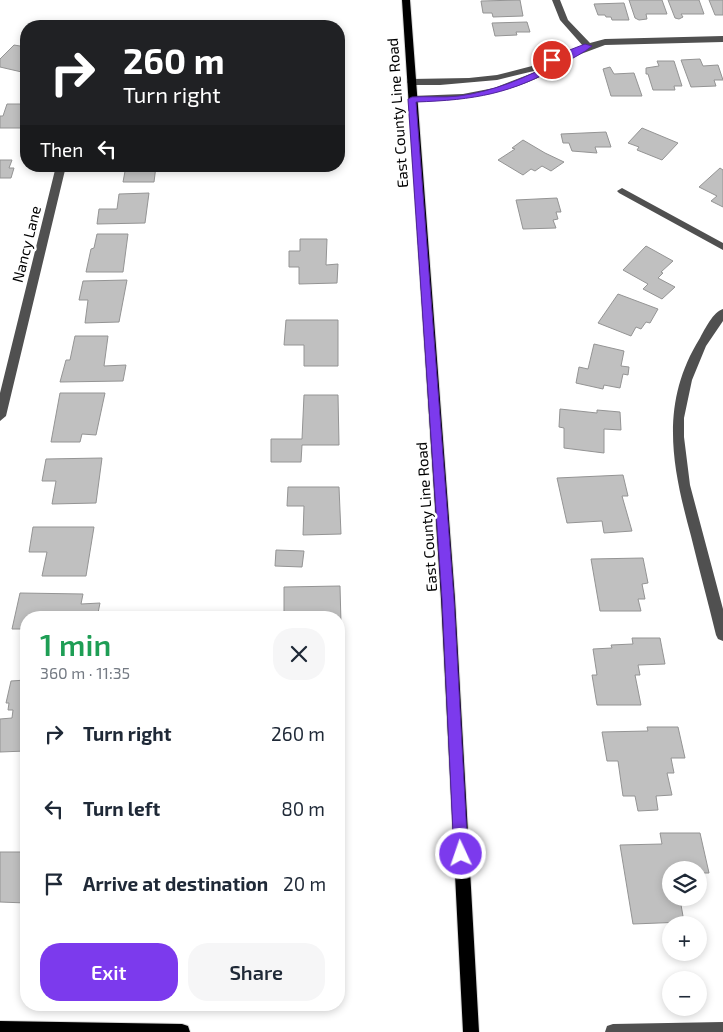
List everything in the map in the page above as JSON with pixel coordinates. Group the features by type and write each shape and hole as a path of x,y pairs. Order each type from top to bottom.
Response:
{"main road":[{"name":"East County Line Road","path":"406,0 448,599 470,1032"},
{"path":"0,1029 182,1032"}],"street":[{"path":"556,0 558,11 570,29 588,46"},
{"path":"411,82 465,82 507,76 528,71 588,46 623,40 723,39"},
{"path":"412,99 458,98 480,95 508,87 539,75 588,46"},
{"name":"Nancy Lane","path":"0,416 60,172"},
{"path":"622,191 723,247"},
{"path":"723,313 701,342 690,363 680,403 678,421 679,458 723,635"},
{"path":"613,1032 723,1030"}],"building":[{"path":"520,0 523,16 493,17 492,13 483,13 481,1"},
{"path":"629,0 662,0 667,14 646,14 647,19 639,20 635,18"},
{"path":"668,0 699,0 704,14 681,14 683,17 675,18"},
{"path":"709,0 723,0 723,15 715,15"},
{"path":"624,3 629,20 612,20 611,17 598,15 594,4"},
{"path":"527,22 530,32 516,32 517,35 495,36 492,23"},
{"path":"14,45 20,46 20,72 0,67 0,59"},
{"path":"700,59 703,66 718,65 723,80 714,80 716,86 691,87 681,60"},
{"path":"657,61 674,61 682,86 674,86 675,90 653,90 648,74 646,74 646,68 659,66"},
{"path":"610,67 614,74 634,73 642,96 611,96 603,69"},
{"path":"7,104 20,104 20,128 0,128 0,116 3,116"},
{"path":"642,128 678,143 662,160 637,150 639,147 628,143"},
{"path":"606,132 611,147 595,147 597,153 572,151 569,143 563,143 561,134"},
{"path":"523,140 564,162 551,171 542,166 535,171 531,169 523,175 498,160 515,149 512,148"},
{"path":"0,160 12,160 9,168 14,168 11,178 0,178"},
{"path":"720,168 723,170 723,207 711,201 717,196 699,187"},
{"path":"125,172 155,172 154,182 123,182"},
{"path":"149,193 145,223 97,224 99,209 117,209 119,194"},
{"path":"557,198 561,212 556,212 558,219 553,220 556,228 523,229 516,200"},
{"path":"97,234 128,234 123,272 86,272 91,249 94,248"},
{"path":"300,239 327,239 326,265 338,264 337,283 299,284 299,267 289,267 289,251 300,251"},
{"path":"646,246 673,261 661,272 663,273 658,278 675,287 662,299 643,289 648,284 623,270"},
{"path":"127,280 119,322 85,323 88,300 79,300 83,281"},
{"path":"618,294 658,309 650,323 646,322 641,329 636,327 631,336 598,323"},
{"path":"286,320 338,320 338,366 304,366 304,345 284,345"},
{"path":"75,336 108,336 104,366 126,365 123,381 60,382 66,360 70,360"},
{"path":"594,344 624,351 621,366 629,367 628,375 623,374 620,388 604,385 603,389 576,383 579,367 588,369"},
{"path":"60,393 105,393 96,435 82,434 80,442 51,442"},
{"path":"304,395 338,395 339,445 302,445 301,462 271,462 271,439 302,439"},
{"path":"560,409 597,413 597,410 620,412 621,430 604,429 604,453 564,448 564,428 559,427"},
{"path":"102,458 96,503 52,504 56,481 42,481 46,459"},
{"path":"623,475 628,496 622,496 632,531 604,533 602,521 567,523 557,478"},
{"path":"288,487 339,487 341,534 303,535 304,506 287,506"},
{"path":"33,527 94,527 86,576 42,576 47,552 29,552"},
{"path":"276,550 304,551 302,567 275,566"},
{"path":"643,558 648,583 642,584 645,599 638,599 641,611 600,611 591,559"},
{"path":"340,586 341,611 284,611 284,587"},
{"path":"20,593 83,594 81,604 100,603 98,611 20,611 20,629 12,629"},
{"path":"632,638 660,638 665,664 638,665 640,675 635,675 641,705 597,705 592,675 597,675 593,649 612,648 611,645 633,644"},
{"path":"20,680 20,751 0,752 0,719 12,718 13,710 8,710 9,703 6,703 11,681"},
{"path":"647,727 678,727 685,758 671,758 674,773 667,773 672,795 656,796 658,810 638,811 635,796 623,796 618,761 607,761 602,732 648,731"},
{"path":"660,833 700,833 706,861 662,861 662,906 681,906 683,916 662,916 662,923 633,924 620,845 662,844"},
{"path":"0,852 20,852 20,903 0,902"}],"route":[{"path":"461,854 448,599 412,99 458,98 499,90 539,75 588,46 552,60"}]}
